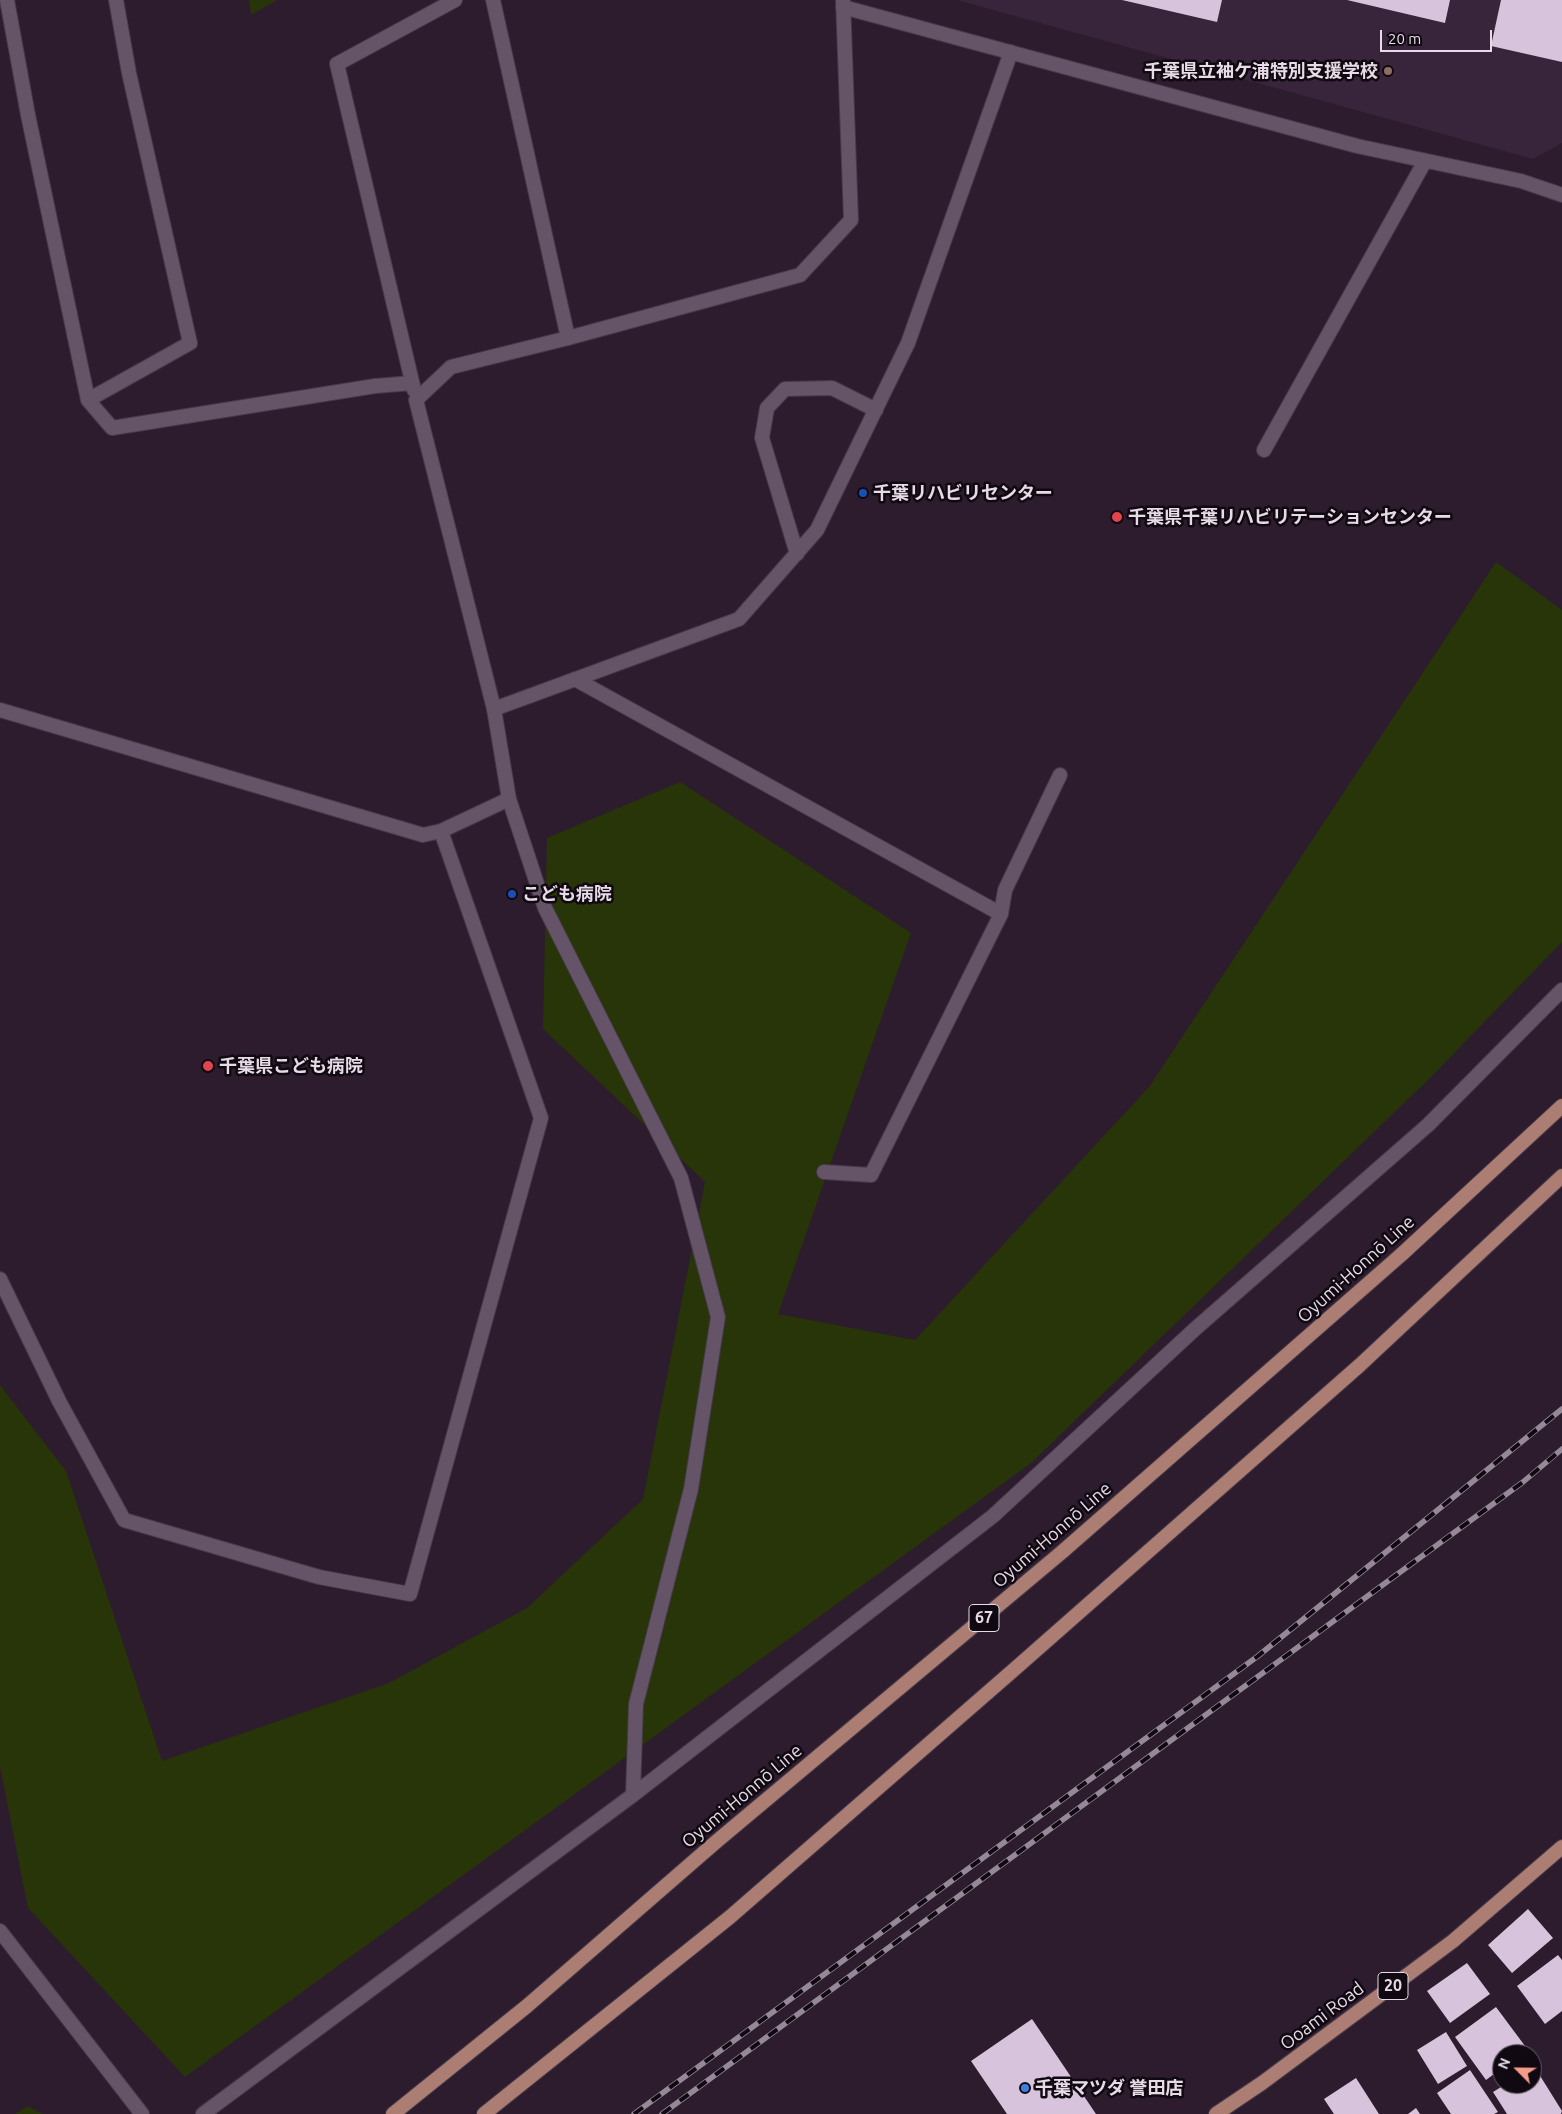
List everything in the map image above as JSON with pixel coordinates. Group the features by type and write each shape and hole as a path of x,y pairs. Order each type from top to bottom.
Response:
{"main road":[{"name":"Oyumi-Honnō Line","path":"393,2114 526,2006 724,1834 1062,1552 1402,1254 1562,1106"},
{"path":"484,2114 730,1917 1360,1365 1562,1176"},
{"name":"Ooami Road","path":"1216,2114 1262,2083 1453,1941 1562,1847"}],"street":[{"path":"7,0 28,115 88,400 112,428 375,386 412,383"},
{"path":"88,400 190,343 129,74 116,0"},
{"path":"454,0 337,64 416,400 494,709 509,799 545,908 682,1178 718,1317 691,1488 636,1704 633,1795"},
{"path":"493,0 568,338"},
{"path":"416,400 451,366 568,338 800,276 851,220 843,4 1357,146 1520,182 1562,195"},
{"path":"494,709 740,619 816,530 908,343 1012,52"},
{"path":"1264,450 1425,161"},
{"path":"797,554 762,438 767,408 785,389 832,388 876,410"},
{"path":"575,679 1001,914"},
{"path":"0,710 424,835 441,831 509,799"},
{"path":"824,1172 871,1175 1001,914 1005,890 1060,775"},
{"path":"0,1279 59,1401 124,1520 320,1577 410,1594 541,1118 441,831"},
{"path":"203,2114 633,1795 993,1516 1195,1329 1428,1125 1562,990"},
{"path":"0,1931 142,2114"}],"shaded area":[{"name":"千葉県立袖ケ浦特別支援学校","path":"957,0 1562,0 1562,143 1533,159"}],"green space":[{"path":"249,0 277,0 251,15"},
{"path":"1496,562 1562,610 1562,942 1430,1078 1031,1463 185,2077 28,1908 0,1767 0,1385 66,1471 162,1761 389,1683 527,1608 643,1499 705,1182 543,1029 547,838 680,782 911,933 778,1314 915,1340 1149,1087"},
{"path":"27,2106 43,2114 15,2114"}],"building":[{"path":"1122,0 1222,0 1217,22"},
{"path":"1347,0 1450,0 1445,23"},
{"path":"1501,0 1562,0 1562,62 1491,46"},
{"path":"1528,1909 1553,1938 1512,1973 1488,1945"},
{"path":"1558,1955 1562,1960 1562,2011 1545,2024 1517,1986"},
{"path":"1467,1963 1490,1994 1450,2023 1427,1991"},
{"path":"1496,2007 1524,2044 1492,2044 1492,2076 1486,2080 1455,2037"},
{"path":"1032,2019 1096,2114 1007,2114 971,2061"},
{"path":"1446,2032 1467,2066 1438,2084 1417,2050"},
{"path":"1470,2070 1498,2112 1494,2114 1451,2114 1437,2093"},
{"path":"1356,2078 1379,2114 1334,2114 1324,2099"},
{"path":"1542,2079 1562,2111 1561,2114 1507,2114 1494,2094 1542,2094"},
{"path":"1416,2108 1420,2114 1408,2114"}],"railway":[{"path":"634,2114 1258,1656 1562,1409"},
{"path":"662,2114 1523,1482 1562,1449"}],"place":[{"name":"千葉県立袖ケ浦特別支援学校","path":"1388,71"},
{"name":"千葉リハビリセンター","path":"863,493"},
{"name":"千葉県千葉リハビリテーションセンター","path":"1117,517"},
{"name":"こども病院","path":"512,894"},
{"name":"千葉県こども病院","path":"208,1066"},
{"name":"千葉マツダ 誉田店","path":"1025,2088"}]}
